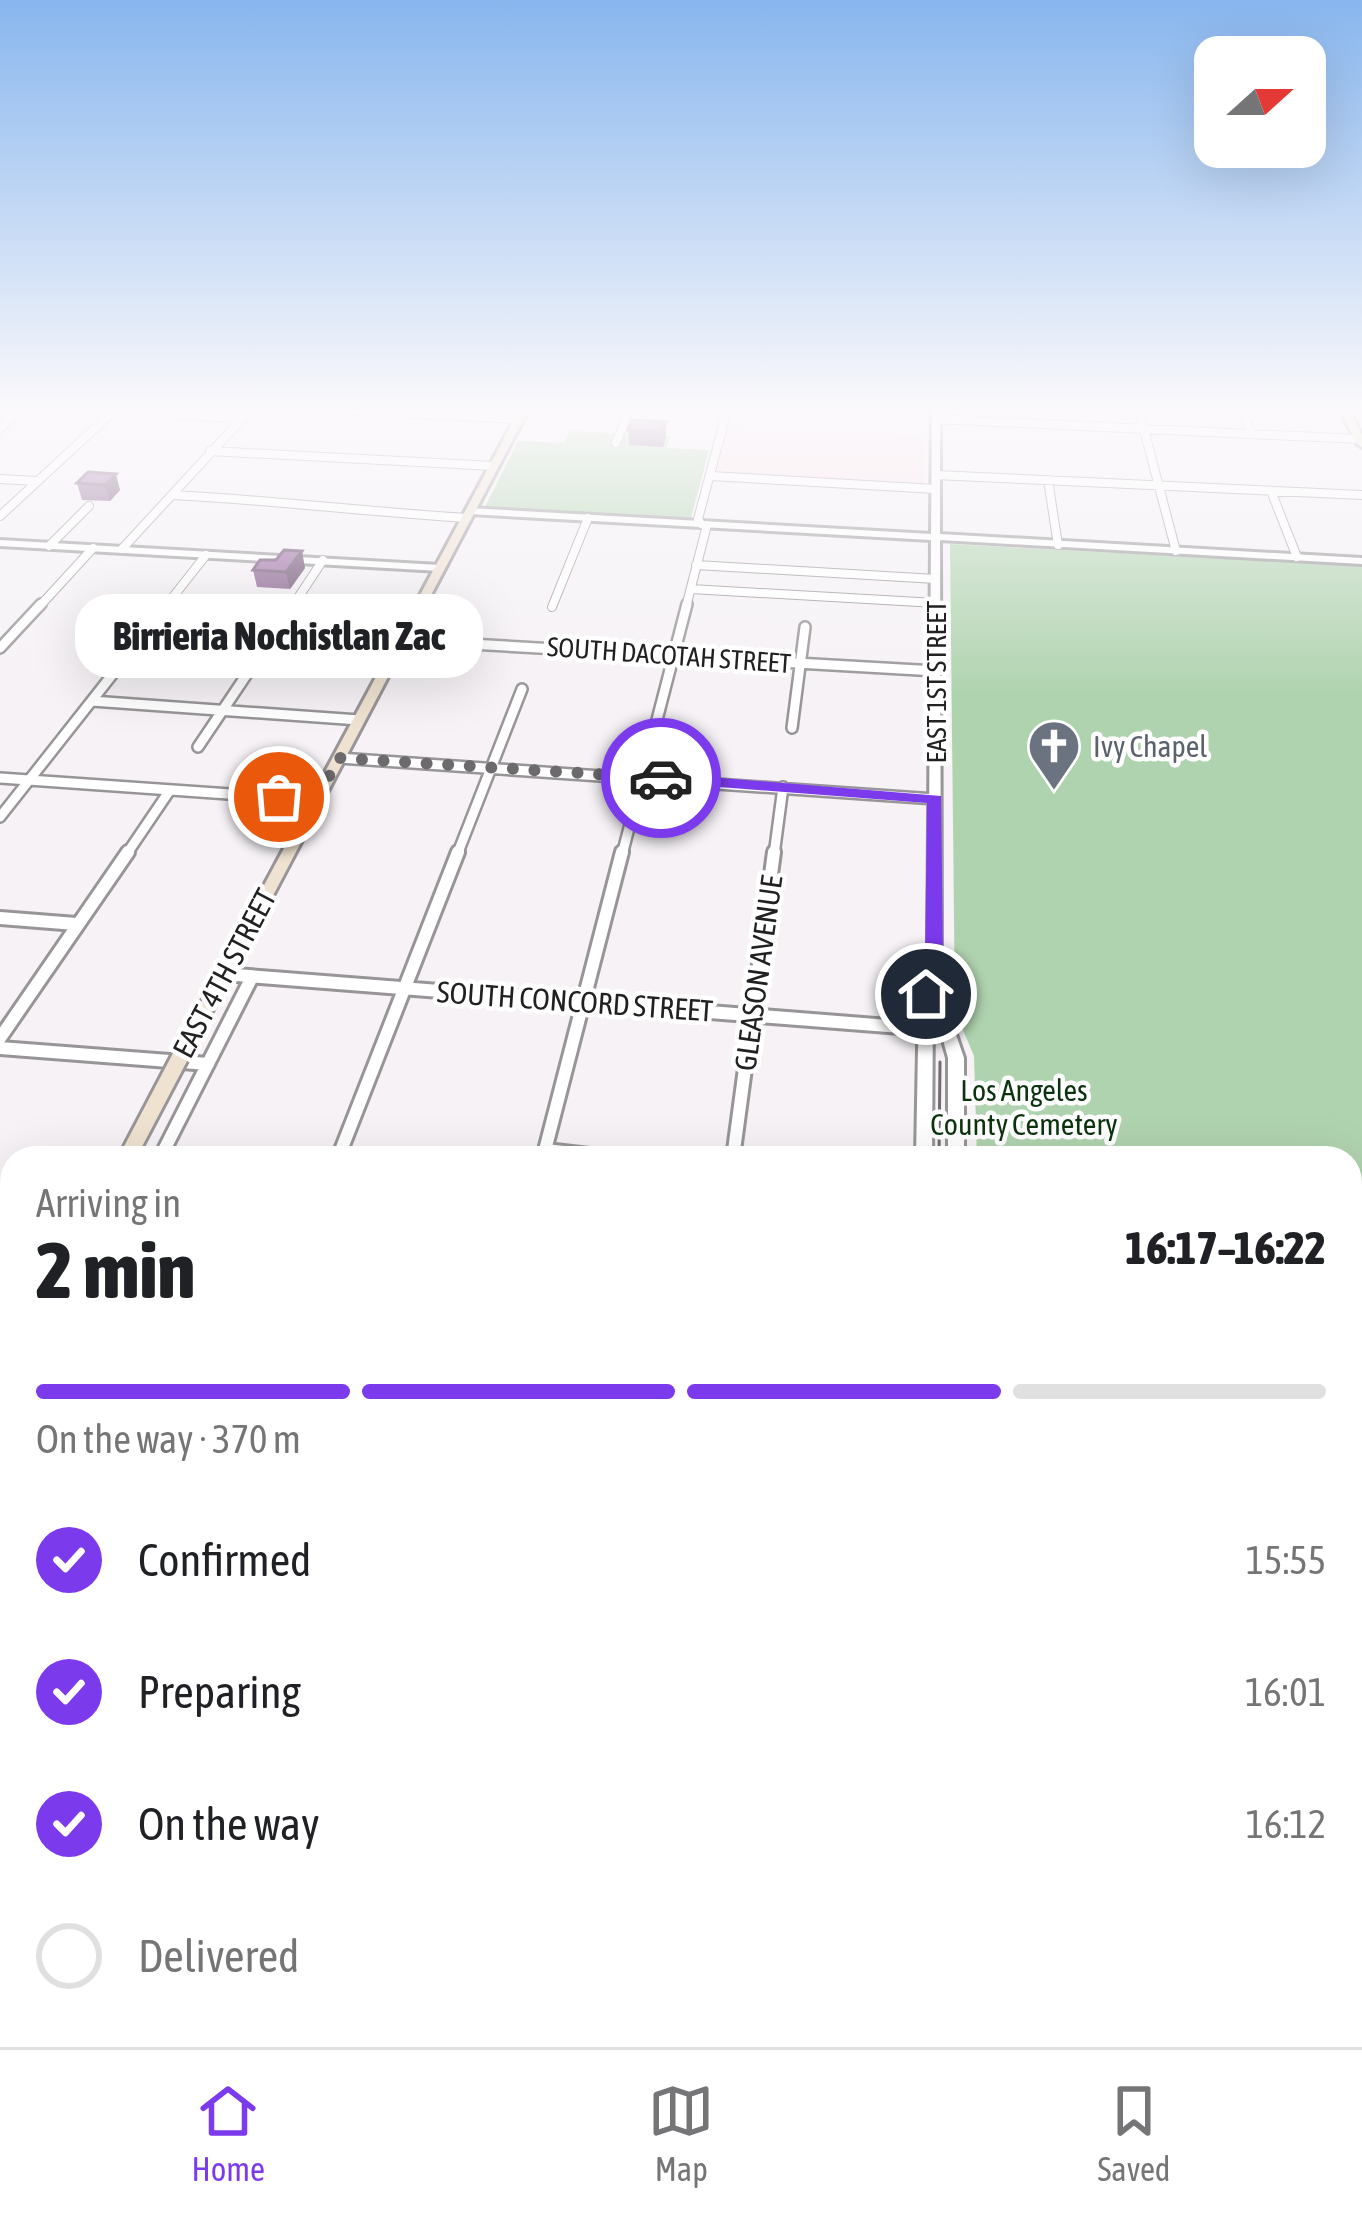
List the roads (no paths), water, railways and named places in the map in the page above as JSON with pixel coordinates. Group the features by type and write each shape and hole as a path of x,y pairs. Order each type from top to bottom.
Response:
{"main road":[{"name":"EAST 4TH STREET","path":"133,1146 475,503"}],"street":[{"path":"122,550 165,503"},
{"path":"307,503 327,510 588,518 1362,561"},
{"path":"703,503 698,519 704,525"},
{"name":"EAST 1ST STREET","path":"936,503 934,956 942,1014 956,1058 956,1146"},
{"path":"1051,503 1058,545"},
{"path":"1164,503 1176,551"},
{"path":"1275,503 1297,557"},
{"path":"49,546 89,506"},
{"path":"552,608 588,518"},
{"path":"547,1146 704,525"},
{"path":"0,542 440,568"},
{"path":"0,647 93,548"},
{"path":"0,817 206,555"},
{"path":"198,747 323,560"},
{"path":"696,565 936,579"},
{"path":"691,589 936,603"},
{"path":"792,728 806,627"},
{"name":"SOUTH DACOTAH STREET","path":"402,640 936,671"},
{"path":"343,1146 522,689"},
{"path":"92,701 359,720"},
{"path":"339,758 935,799"},
{"path":"0,778 316,800"},
{"name":"GLEASON AVENUE","path":"736,1146 783,788"},
{"path":"0,1038 170,790"},
{"path":"0,918 76,924"},
{"name":"EAST 1ST STREET","path":"924,1146 926,994 934,956"},
{"name":"SOUTH CONCORD STREET","path":"223,974 927,1029"},
{"name":"EAST 4TH STREET","path":"166,1146 252,976"},
{"path":"0,1048 208,1064"}],"tram line":[{"path":"939,1146 940,1062"}],"place":[{"name":"Ivy Chapel","path":"1054,792"},
{"name":"Birrieria Nochistlan Zac","path":"279,797"}],"park label":[{"name":"Los Angeles County Cemetery","path":"1024,1107"}]}
